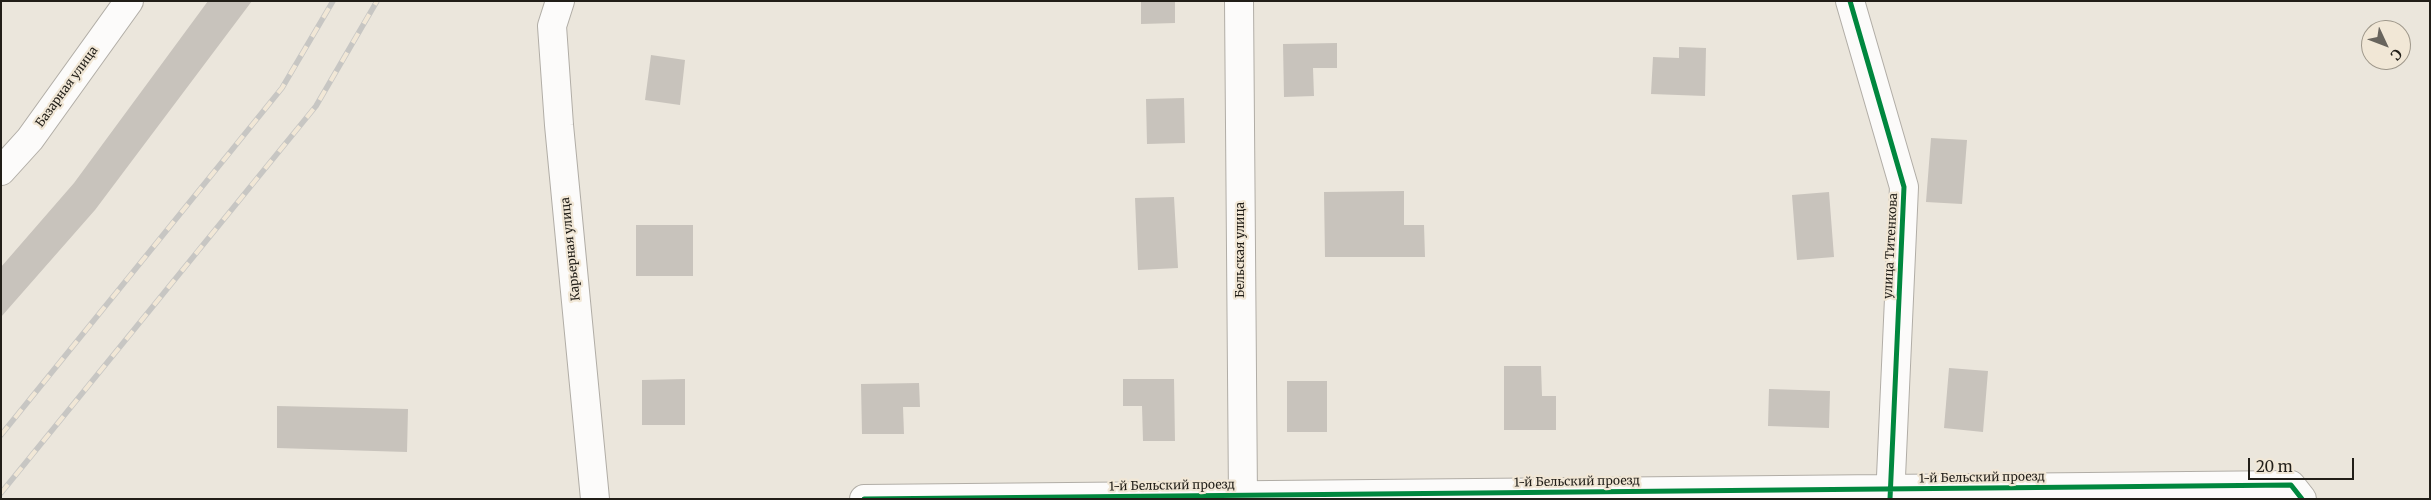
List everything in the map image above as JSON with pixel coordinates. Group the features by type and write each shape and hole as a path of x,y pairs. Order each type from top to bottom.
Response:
{"street":[{"name":"Базарная улица","path":"1,170 30,139 129,1"},
{"name":"Карьерная улица","path":"560,1 552,26 553,45 595,499"},
{"name":"Бельская улица","path":"1239,1 1243,497"},
{"name":"улица Титенкова","path":"1850,1 1904,187 1890,494"},
{"name":"1-й Бельский проезд","path":"864,499 2296,492"}],"building":[{"path":"208,1 252,1 95,210 1,317 1,267 74,183"},
{"path":"1141,1 1175,1 1175,23 1141,24"},
{"path":"1337,43 1337,68 1313,68 1314,96 1284,97 1283,44"},
{"path":"1679,47 1706,48 1705,96 1651,94 1653,57 1679,58"},
{"path":"651,55 685,60 680,105 645,100"},
{"path":"1184,98 1185,143 1147,144 1146,99"},
{"path":"1931,138 1967,140 1962,204 1926,202"},
{"path":"1404,191 1404,225 1424,225 1425,257 1325,257 1324,192"},
{"path":"1829,192 1834,257 1797,260 1792,195"},
{"path":"1174,197 1178,268 1138,270 1135,198"},
{"path":"636,225 693,225 693,276 636,276"},
{"path":"1504,366 1541,366 1542,396 1556,396 1556,430 1504,430"},
{"path":"1949,368 1988,371 1983,432 1944,428"},
{"path":"685,379 685,425 642,425 642,380"},
{"path":"1123,379 1174,379 1175,441 1143,441 1142,406 1123,406"},
{"path":"1287,381 1327,381 1327,432 1287,432"},
{"path":"919,383 920,407 903,407 904,434 862,434 861,384"},
{"path":"1769,389 1830,391 1829,428 1768,426"},
{"path":"277,406 408,409 407,452 277,448"}],"railway":[{"path":"1,435 282,88 333,1"},
{"path":"1,493 316,106 377,1"}],"cycle path":[{"path":"1850,1 1904,187 1890,499"},
{"path":"864,499 2291,485 2302,499"}]}
